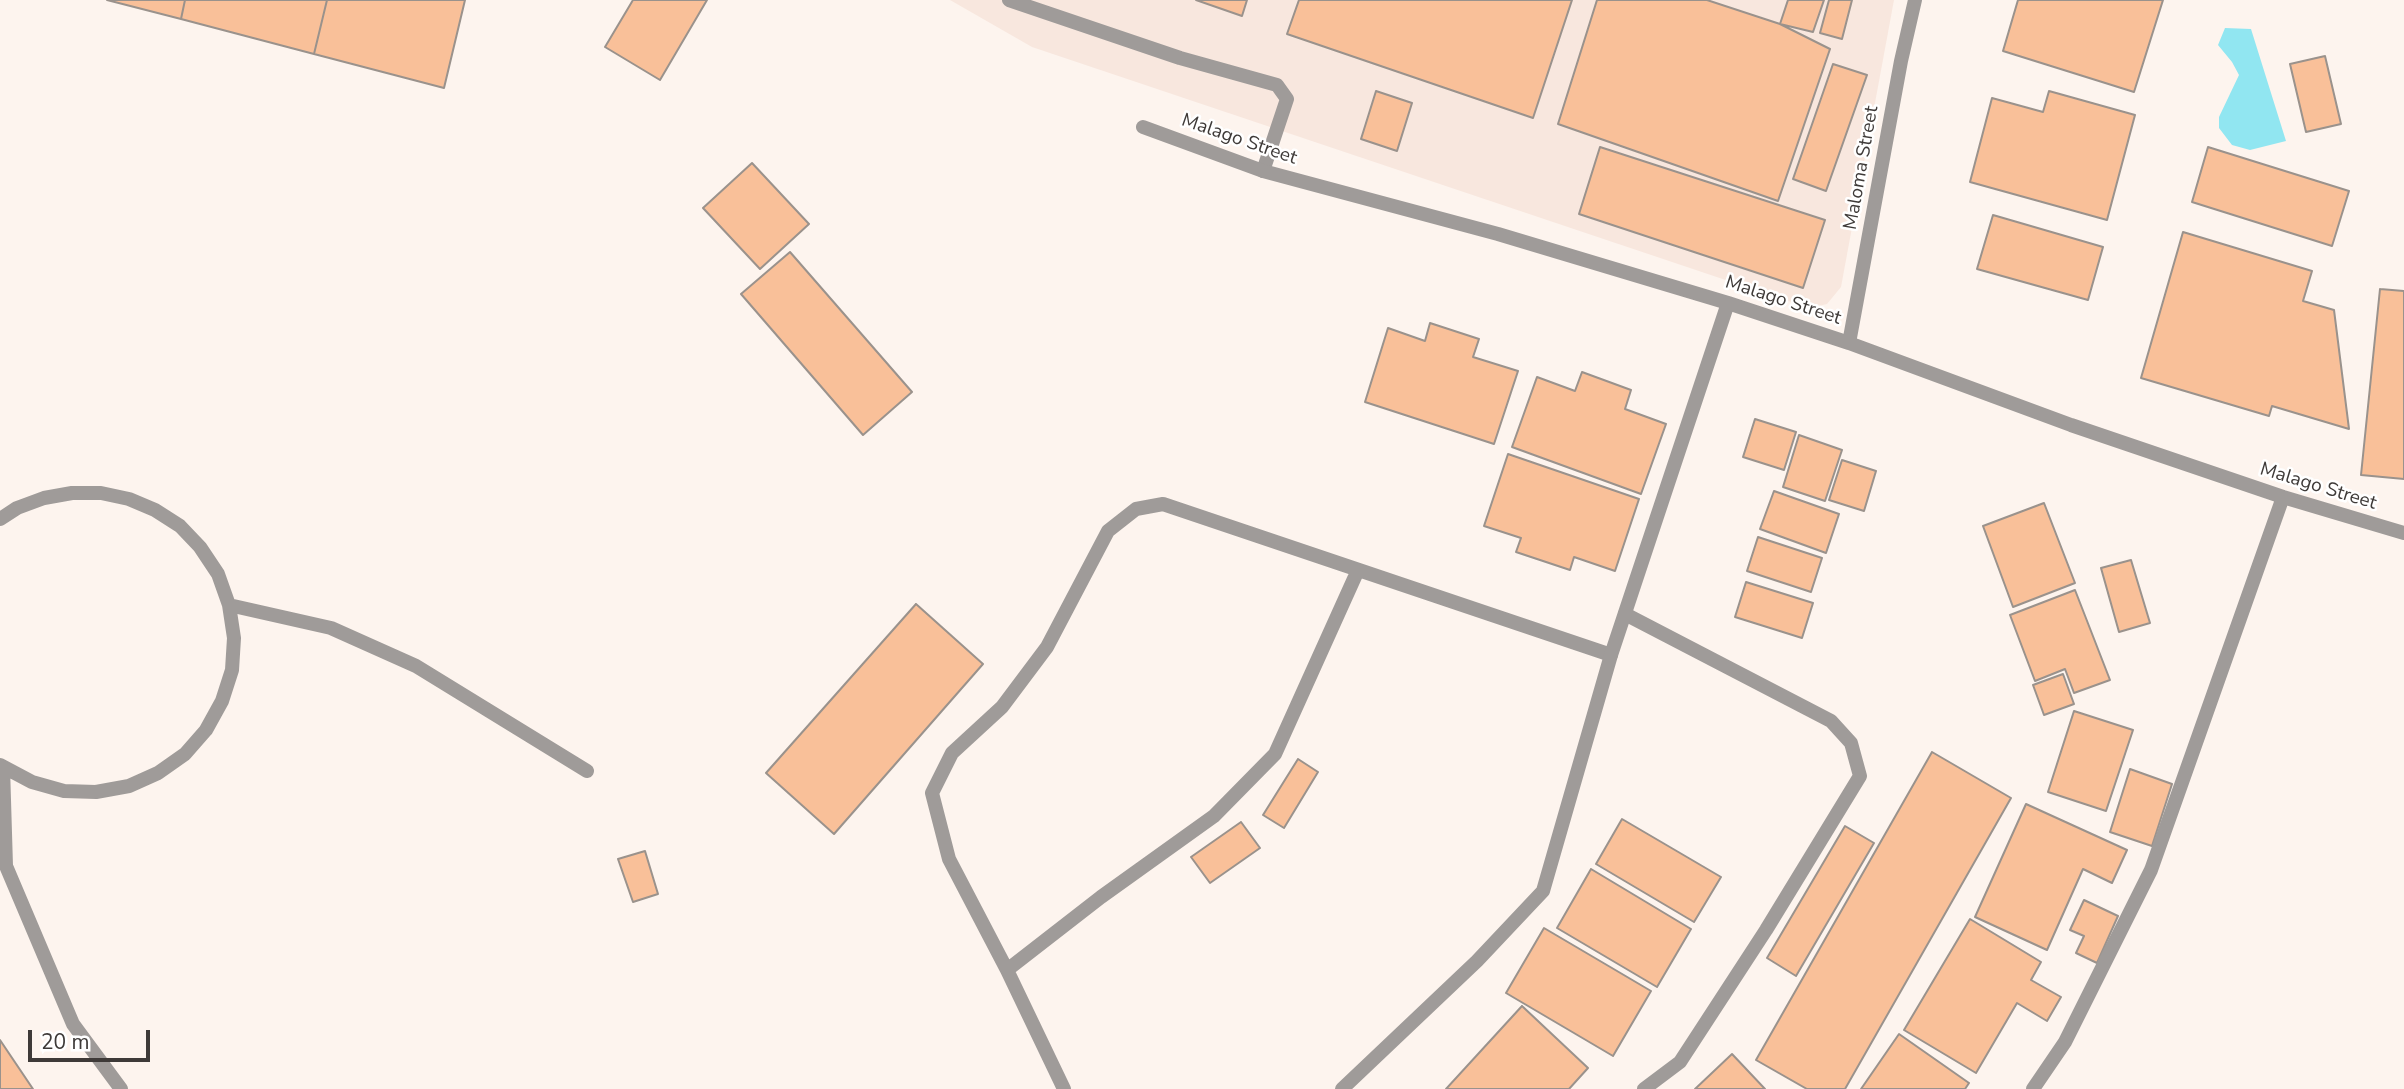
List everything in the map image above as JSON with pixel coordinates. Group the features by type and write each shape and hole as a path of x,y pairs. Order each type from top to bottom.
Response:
{"street":[{"path":"1009,0 1180,58 1277,85 1287,99 1263,171"},
{"name":"Maloma Street","path":"1849,343 1901,61 1915,0"},
{"name":"Malago Street","path":"1143,127 1263,171 1498,234 1728,303 1849,343 2071,425 2283,497 2404,533"},
{"path":"1342,1089 1477,961 1543,891 1611,655 1728,303"},
{"path":"0,519 17,508 44,498 72,493 101,493 129,499 155,510 180,526 200,547 218,574 229,605 234,638 232,670 222,701 206,730 185,754 158,773 129,786 96,792 64,791 32,782 1,766"},
{"path":"2033,1089 2065,1042 2151,870 2283,497"},
{"path":"1064,1089 1007,970 949,859 932,793 952,753 1002,708 1047,647 1108,531 1136,509 1163,504 1611,655"},
{"path":"1007,970 1101,897 1214,816 1275,754 1358,570"},
{"path":"229,605 331,628 416,666 587,771"},
{"path":"1625,614 1831,721 1851,743 1860,776 1766,930 1680,1062 1644,1089"},
{"path":"1,766 6,866 73,1024 121,1089"}],"shaded area":[{"path":"950,0 1894,0 1841,287 1827,304 1809,308 1032,47"}],"water":[{"path":"2225,28 2251,29 2286,141 2250,150 2232,145 2219,128 2219,117 2239,75 2218,45"}],"building":[{"path":"107,0 185,0 181,19"},
{"path":"185,0 327,0 314,54 181,19"},
{"path":"327,0 465,0 444,88 314,54"},
{"path":"633,0 707,0 660,80 605,47"},
{"path":"1196,0 1247,0 1242,16"},
{"path":"1299,0 1572,0 1533,118 1287,34"},
{"path":"1597,0 1707,0 1780,24 1830,49 1778,201 1558,124"},
{"path":"1788,0 1824,0 1813,32 1780,24"},
{"path":"1829,0 1852,0 1842,39 1820,33"},
{"path":"2018,0 2163,0 2134,92 2003,51"},
{"path":"2325,56 2341,124 2306,132 2290,64"},
{"path":"1833,64 1867,75 1826,191 1793,179"},
{"path":"1376,91 1412,103 1397,151 1361,139"},
{"path":"2049,91 2135,115 2107,220 1970,182 1992,98 2043,112"},
{"path":"1600,147 1825,220 1803,288 1579,214"},
{"path":"2208,147 2349,191 2332,246 2192,202"},
{"path":"752,163 809,224 760,269 703,208"},
{"path":"1993,215 2103,247 2088,300 1977,269"},
{"path":"2183,232 2312,271 2303,301 2334,310 2349,429 2272,406 2269,416 2141,378"},
{"path":"790,252 912,392 863,435 741,294"},
{"path":"2380,289 2404,291 2404,479 2361,475"},
{"path":"1430,323 1479,339 1473,357 1518,371 1494,444 1365,402 1388,328 1425,341"},
{"path":"1582,372 1631,390 1625,409 1666,424 1641,494 1512,447 1537,377 1575,391"},
{"path":"1755,419 1796,432 1784,470 1743,457"},
{"path":"1799,435 1842,450 1825,501 1783,487"},
{"path":"1508,454 1639,499 1615,571 1574,557 1570,570 1516,552 1521,538 1484,526"},
{"path":"1842,460 1876,471 1864,511 1829,500"},
{"path":"1774,491 1839,514 1826,553 1760,529"},
{"path":"2044,503 2075,583 2013,607 1983,526"},
{"path":"1758,537 1822,558 1811,592 1747,571"},
{"path":"2131,560 2150,623 2119,632 2101,568"},
{"path":"1746,582 1813,603 1802,638 1735,617"},
{"path":"2075,590 2110,680 2074,693 2065,669 2035,681 2010,615"},
{"path":"916,604 983,664 834,834 766,773"},
{"path":"2063,674 2074,704 2044,715 2033,685"},
{"path":"2074,711 2133,730 2106,811 2048,792"},
{"path":"1932,752 2011,798 1845,1089 1807,1089 1756,1060"},
{"path":"1298,759 1318,772 1284,828 1263,815"},
{"path":"2130,769 2172,784 2152,846 2110,832"},
{"path":"2026,804 2127,850 2112,883 2083,869 2047,950 1975,917"},
{"path":"1622,819 1721,877 1694,922 1596,864"},
{"path":"1241,822 1260,848 1210,883 1191,857"},
{"path":"1845,826 1874,843 1796,976 1767,958"},
{"path":"645,851 658,894 633,902 618,859"},
{"path":"1591,869 1691,929 1657,987 1557,928"},
{"path":"2084,900 2118,916 2097,963 2076,953 2084,936 2070,930"},
{"path":"1970,919 2041,962 2031,980 2061,997 2047,1021 2017,1003 1976,1073 1904,1030"},
{"path":"1544,928 1651,991 1613,1056 1506,993"},
{"path":"1522,1006 1588,1068 1569,1089 1446,1089"},
{"path":"1899,1034 1969,1083 1965,1089 1861,1089"},
{"path":"0,1040 33,1089 0,1089"},
{"path":"1732,1054 1765,1089 1695,1089"}]}
